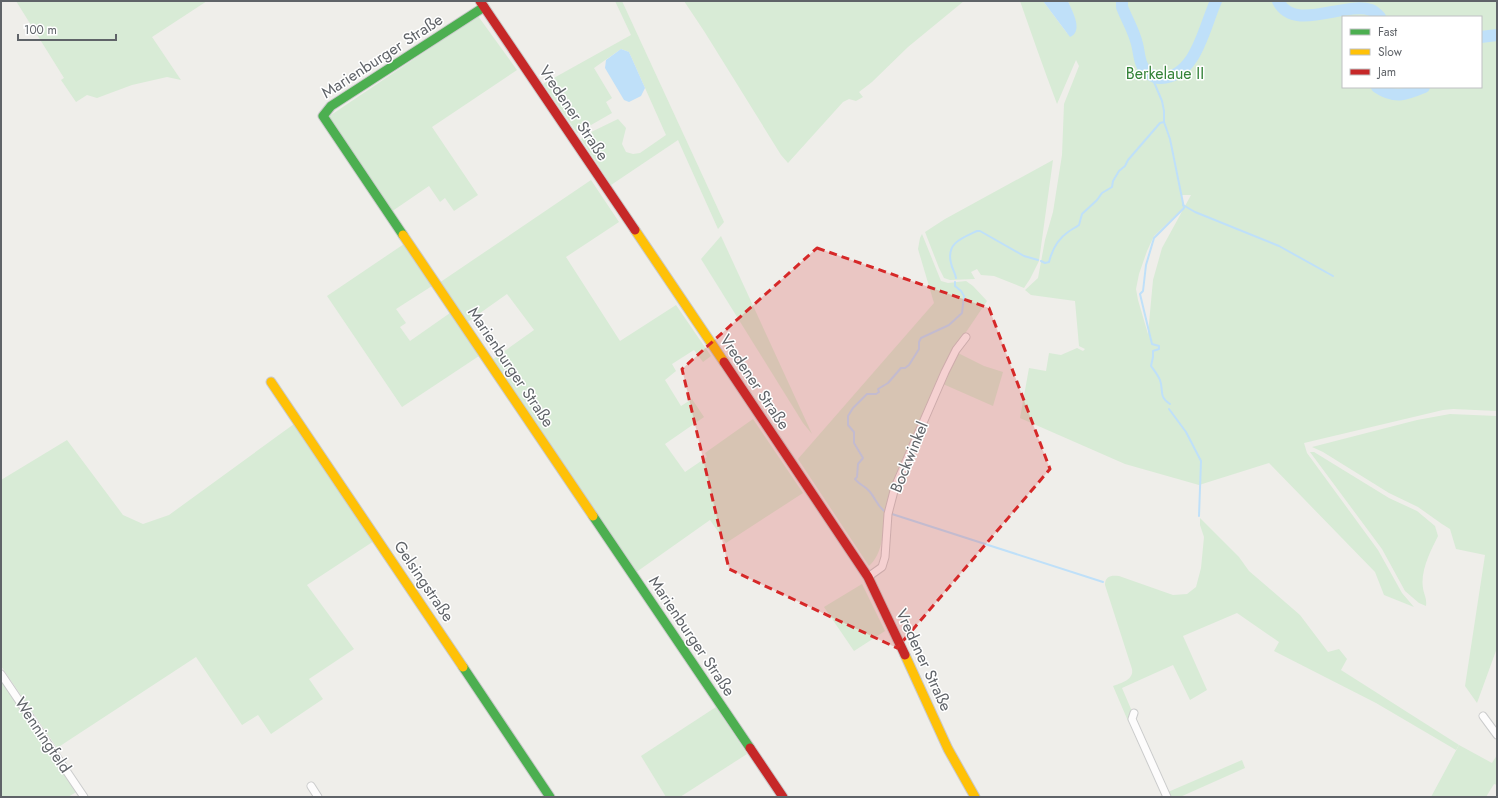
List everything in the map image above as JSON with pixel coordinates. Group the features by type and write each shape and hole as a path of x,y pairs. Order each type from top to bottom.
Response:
{"street":[{"name":"Vredener Straße","path":"482,4 868,577 887,614 948,749 975,797"},
{"name":"Marienburger Straße","path":"482,4 331,106 323,116 783,797"},
{"name":"Bockwinkel","path":"868,577 882,567 885,557 888,514 895,487 945,372 956,350 966,337"},
{"name":"Gelsingstraße","path":"271,382 550,797"},
{"name":"Wenningfeld","path":"1,674 84,797"},
{"path":"1134,713 1132,719 1167,797"},
{"path":"1483,716 1497,735"},
{"path":"310,786 318,797"}],"highlighted area":[{"path":"817,248 989,308 1050,469 897,648 729,569 682,369"}],"green space":[{"path":"16,1 207,1 152,37 181,80 167,77 132,85 97,98 87,95 76,102 61,80 64,78"},
{"path":"615,1 622,1 724,222 718,229 678,140 611,185 581,139 587,134 618,119 626,128 622,144 626,152 633,154 640,153 666,135 629,52 621,49 594,68 612,98 606,102 612,113 577,133 543,84 631,35"},
{"path":"684,1 964,1 908,47 872,82 859,92 863,97 856,101 849,99 843,102 788,163 781,155"},
{"name":"Berkelaue II","path":"1020,1 1043,1 1067,33 1075,19 1068,1 1497,1 1497,411 1443,410 1304,443 1307,453 1378,550 1402,593 1414,607 1384,595 1375,572 1269,463 1199,485 1125,464 1020,418 1029,368 1046,371 1049,353 1061,355 1077,348 1083,351 1085,349 1079,346 1075,301 1031,295 1025,290 1038,278 1045,240 1053,212 1062,155 1064,104 1079,66 1076,60 1057,104","holes":["1191,195 1162,248 1153,280 1148,334 1136,289 1139,274 1154,236 1183,208 1181,196"]},
{"path":"478,16 517,70 432,127 478,195 454,211 445,198 440,202 429,186 391,212 328,117"},
{"path":"1053,160 1039,261 1024,288 994,276 981,275 977,269 971,272 975,279 950,280 944,278 925,232 945,219"},
{"path":"591,180 619,222 566,257 620,341 676,305 711,356 703,362 694,350 672,364 676,371 665,380 681,406 692,399 704,417 665,444 685,472 707,457 705,453 753,419 803,493 726,543 710,520 635,573 492,360 534,330 507,294 466,323 439,283"},
{"path":"922,234 941,281 948,283 966,281 973,286 987,301 958,344 885,518 877,556 869,566 798,459 934,303 918,249"},
{"path":"721,236 812,434 803,423 701,259"},
{"path":"404,244 432,286 396,309 406,323 400,327 410,341 450,313 479,356 402,407 327,296"},
{"path":"958,353 984,366 1003,372 993,406 943,384"},
{"path":"1450,414 1497,416 1497,648 1477,703 1465,686 1485,555 1456,549 1450,529 1418,507 1389,493 1323,452 1312,447 1417,420"},
{"path":"294,424 374,541 307,585 354,649 309,679 323,699 271,734 258,715 242,725 196,657 57,748 1,666 1,480 67,440 123,515 143,524 169,515"},
{"path":"1310,452 1314,452 1389,498 1417,511 1435,526 1438,536 1427,561 1422,581 1426,606 1419,603 1405,591 1382,549"},
{"path":"1200,518 1239,557 1249,571 1300,615 1328,652 1339,649 1347,659 1341,670 1459,745 1456,750 1376,703 1274,651 1279,642 1237,613 1183,636 1207,690 1190,700 1173,665 1122,688 1137,723 1128,721 1113,686 1129,678 1132,673 1132,669 1105,582 1107,578 1111,576 1119,576 1173,595 1187,594 1196,587 1201,568 1204,537 1200,525"},
{"path":"862,584 885,631 854,651 824,607"},
{"path":"1,679 78,791 68,797 1,797"},
{"path":"716,707 747,754 680,797 666,797 641,756"},
{"path":"1459,745 1492,763 1497,755 1497,785 1494,784 1486,797 1431,797"},
{"path":"1242,760 1245,768 1180,797 1170,797 1168,792"}],"water":[{"path":"1043,1 1068,1 1076,20 1077,26 1074,34 1070,37"},
{"path":"621,49 629,52 645,88 641,96 629,102 624,100 605,68 606,60"}],"waterway":[{"path":"1122,1 1122,7 1134,35 1143,67 1152,76 1158,78 1173,75 1183,69 1191,60 1203,37 1216,1"},
{"path":"1278,1 1285,10 1295,15 1307,16 1360,8 1371,10 1379,16"},
{"path":"1482,37 1497,35"},
{"path":"1151,75 1162,101 1164,122 1170,139 1184,208 1154,238 1146,265 1143,291 1140,294 1152,344 1159,346 1159,349 1153,351 1151,366 1160,380 1163,396 1170,404"},
{"path":"1378,88 1383,91 1395,94 1406,94 1421,88"},
{"path":"1041,261 1045,263 1049,262 1058,241 1069,231 1079,225 1082,214 1097,200 1102,193 1112,187 1113,181 1119,171 1125,166 1128,160 1160,123 1164,122"},
{"path":"1183,205 1195,212 1279,246 1333,276"},
{"path":"956,278 950,256 953,246 956,242 977,231 980,231 1024,256 1038,260"},
{"path":"887,513 879,506 868,490 855,479 857,477 858,464 863,458 854,443 854,432 848,425 848,416 853,408 867,394 876,394 879,392 878,389 888,383 901,368 905,368 909,365 919,349 919,342 921,338 949,325 962,313 964,296 955,286 955,282"},
{"path":"1169,409 1186,432 1201,461 1199,516"},
{"path":"892,514 1103,582"}],"traffic: fast":[{"path":"403,235 323,116 331,106 484,7"},
{"path":"593,516 750,748"},
{"path":"463,667 550,797"}],"traffic: slow":[{"path":"635,230 724,362"},
{"path":"403,235 593,516"},
{"path":"271,382 463,667"},
{"path":"905,655 948,749 975,797"}],"traffic: jam":[{"path":"480,1 635,230"},
{"path":"724,362 868,577 905,655"},
{"path":"750,748 783,797"}]}
